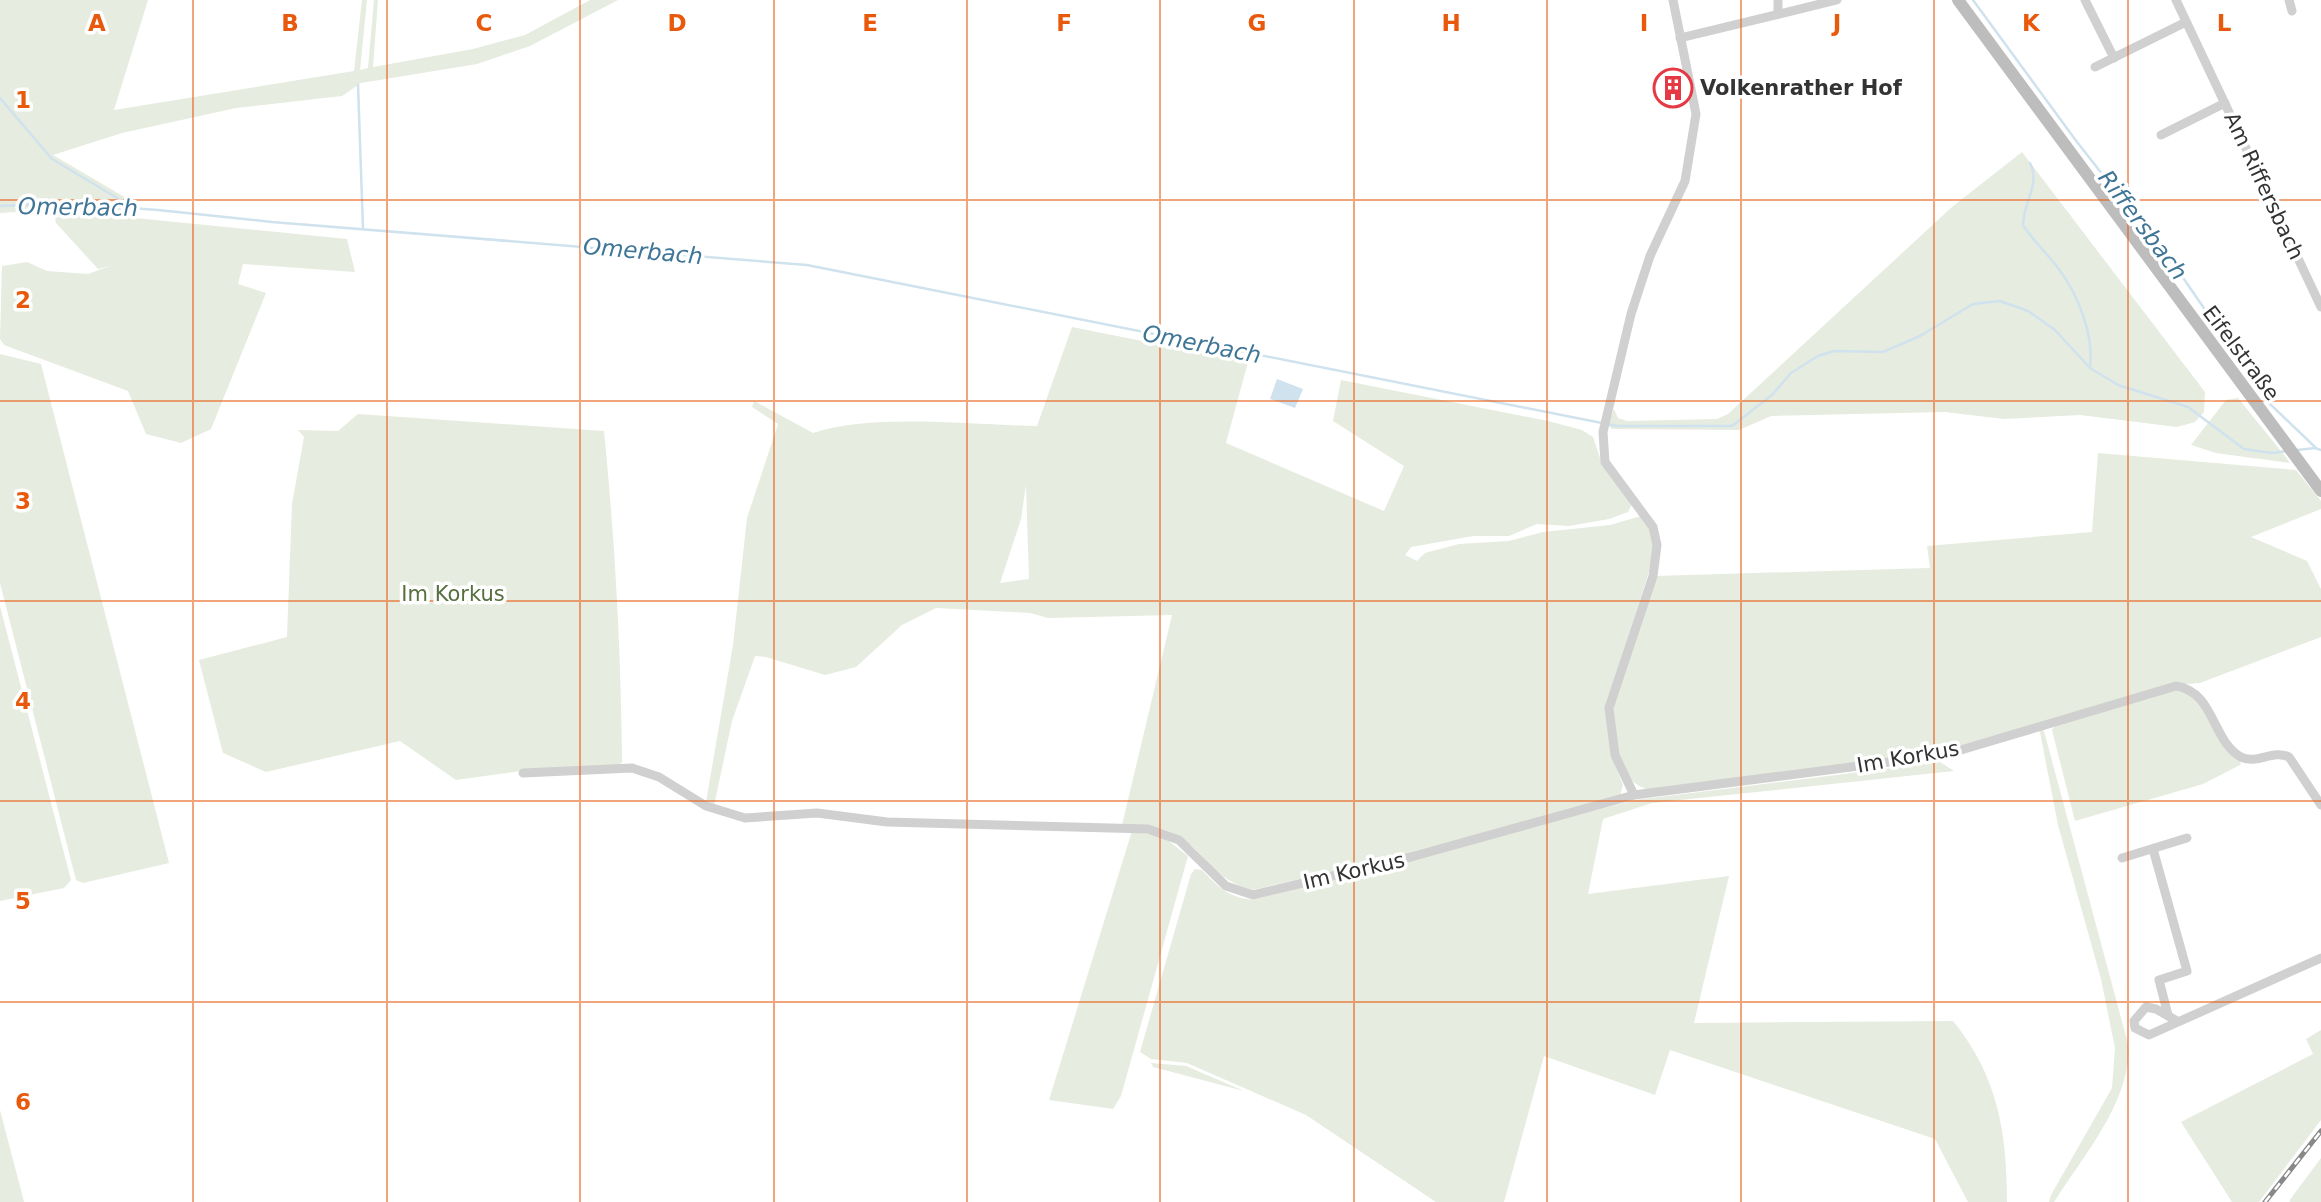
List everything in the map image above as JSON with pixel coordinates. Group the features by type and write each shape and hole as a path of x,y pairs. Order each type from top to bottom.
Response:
{"main road":[{"name":"Eifelstraße","path":"1958,0 2321,491"}],"street":[{"path":"1633,795 1615,755 1609,708 1653,576 1657,545 1653,527 1605,462 1605,423 1631,314 1650,256 1685,181 1695,130 1696,114 1672,0"},
{"path":"1778,0 1778,14"},
{"path":"1681,38 1837,0"},
{"path":"2085,0 2114,58"},
{"name":"Am Riffersbach","path":"2176,0 2321,307"},
{"path":"2289,0 2292,11"},
{"path":"2095,67 2186,22"},
{"name":"Am Riffersbach","path":"2161,135 2225,103"},
{"name":"Im Korkus","path":"523,773 632,768 659,777 706,806 745,818 817,813 859,820 924,824 1148,829 1179,840 1226,886 1253,895 1411,857 1633,795 1944,755 2169,687 2186,688 2198,696 2233,750 2249,760 2279,754 2289,757 2321,805"},
{"path":"2122,858 2187,838"},
{"path":"2153,849 2187,971 2160,980 2168,1015"},
{"path":"2177,1021 2146,1007 2137,1014 2136,1028 2149,1035 2321,958"}],"green space":[{"path":"0,0 148,0 114,110 354,71 362,0 367,0 360,70 368,68 374,0 378,0 373,67 473,49 525,35 590,0 618,0 530,46 477,64 361,83 342,96 236,108 122,133 53,155 138,205 135,218 347,239 355,272 243,264 238,284 266,293 211,429 181,443 146,434 128,391 4,345 0,339 2,266 27,262 47,271 88,274 110,266 98,269 56,223 55,217 105,216 103,210 60,209 0,213"},
{"path":"2022,152 2205,392 2204,412 2195,422 2177,427 2080,415 2004,419 1945,412 1771,416 1739,430 1612,429 1608,425 1614,409 1618,418 1627,421 1717,419 1728,414 1952,207"},
{"path":"1072,327 1248,362 1226,443 1384,511 1404,466 1333,421 1341,380 1582,430 1593,437 1602,464 1632,504 1628,512 1609,519 1569,526 1537,524 1509,536 1473,536 1411,547 1405,555 1417,561 1425,553 1459,544 1509,541 1543,532 1610,525 1641,516 1650,529 1654,545 1648,575 1605,709 1612,757 1623,785 1620,796 1409,854 1252,890 1228,880 1175,834 1153,827 1122,825 1172,615 1048,618 1030,613 936,608 902,625 856,667 825,675 755,656 732,721 714,806 706,802 733,645 747,518 778,424 752,407 754,401 813,433 863,423 892,422 1037,426","holes":["1026,485 1029,579 1000,583 1021,519"]},
{"path":"0,354 41,364 169,863 83,883 76,880 0,583"},
{"path":"2238,398 2290,463 2216,453 2191,445 2226,400"},
{"name":"Im Korkus","path":"358,414 604,431 619,638 622,762 618,766 521,771 456,780 400,741 266,772 223,753 199,660 287,637 292,504 304,437 298,430 338,431"},
{"path":"2098,453 2296,470 2321,501 2321,509 2251,537 2307,561 2321,589 2321,637 2200,683 2169,685 1939,752 1650,790 1638,785 1628,776 1621,765 1614,737 1615,695 1655,576 1930,568 1927,546 2092,532"},
{"path":"0,606 71,880 64,888 0,901"},
{"path":"2169,691 2187,692 2196,697 2241,762 2240,765 2203,784 2075,821 2052,730 2058,721"},
{"path":"2036,729 2044,731 2128,1044 2127,1065 2114,1106 2091,1147 2054,1202 2049,1202 2051,1195 2112,1088 2115,1048 2101,979 2058,825 2040,732"},
{"path":"1940,762 1954,771 1652,803 1603,819 1588,894 1729,876 1694,1023 1953,1021 1980,1063 1997,1106 2005,1152 2007,1202 1968,1202 1935,1139 1670,1050 1655,1095 1544,1056 1504,1202 1436,1202 1306,1115 1187,1063 1151,1059 1140,1052 1191,874 1195,869 1202,870 1230,894 1253,900 1635,800"},
{"path":"1132,831 1162,836 1188,856 1121,1096 1113,1109 1049,1100"},
{"path":"2321,1030 2321,1120 2259,1202 2232,1202 2181,1122 2313,1054 2306,1039"},
{"path":"1151,1063 1186,1066 1244,1091 1153,1067"},
{"path":"0,1110 24,1202 0,1202"},
{"path":"2321,1158 2321,1202 2289,1201"}],"water":[{"path":"1277,379 1303,389 1295,408 1270,399"}],"waterway":[{"name":"Riffersbach","path":"1973,0 2077,142 2177,269 2270,404 2315,447"},
{"path":"358,85 363,229"},
{"path":"0,98 52,159 134,208"},
{"path":"2030,163 2034,179 2023,225 2058,268 2078,302 2090,342 2090,367"},
{"name":"Omerbach","path":"0,206 62,203 158,210 272,222 807,265 1617,426 1732,426 1772,395 1791,373 1818,356 1834,351 1883,352 1920,336 1973,304 2000,301 2028,311 2055,330 2090,368 2118,385 2188,407 2244,449 2272,453 2287,451"},
{"name":"Omerbach","path":"2297,450 2321,450"}],"railway":[{"path":"2265,1202 2321,1131"}],"place":[{"name":"Volkenrather Hof","path":"1673,88"}]}
